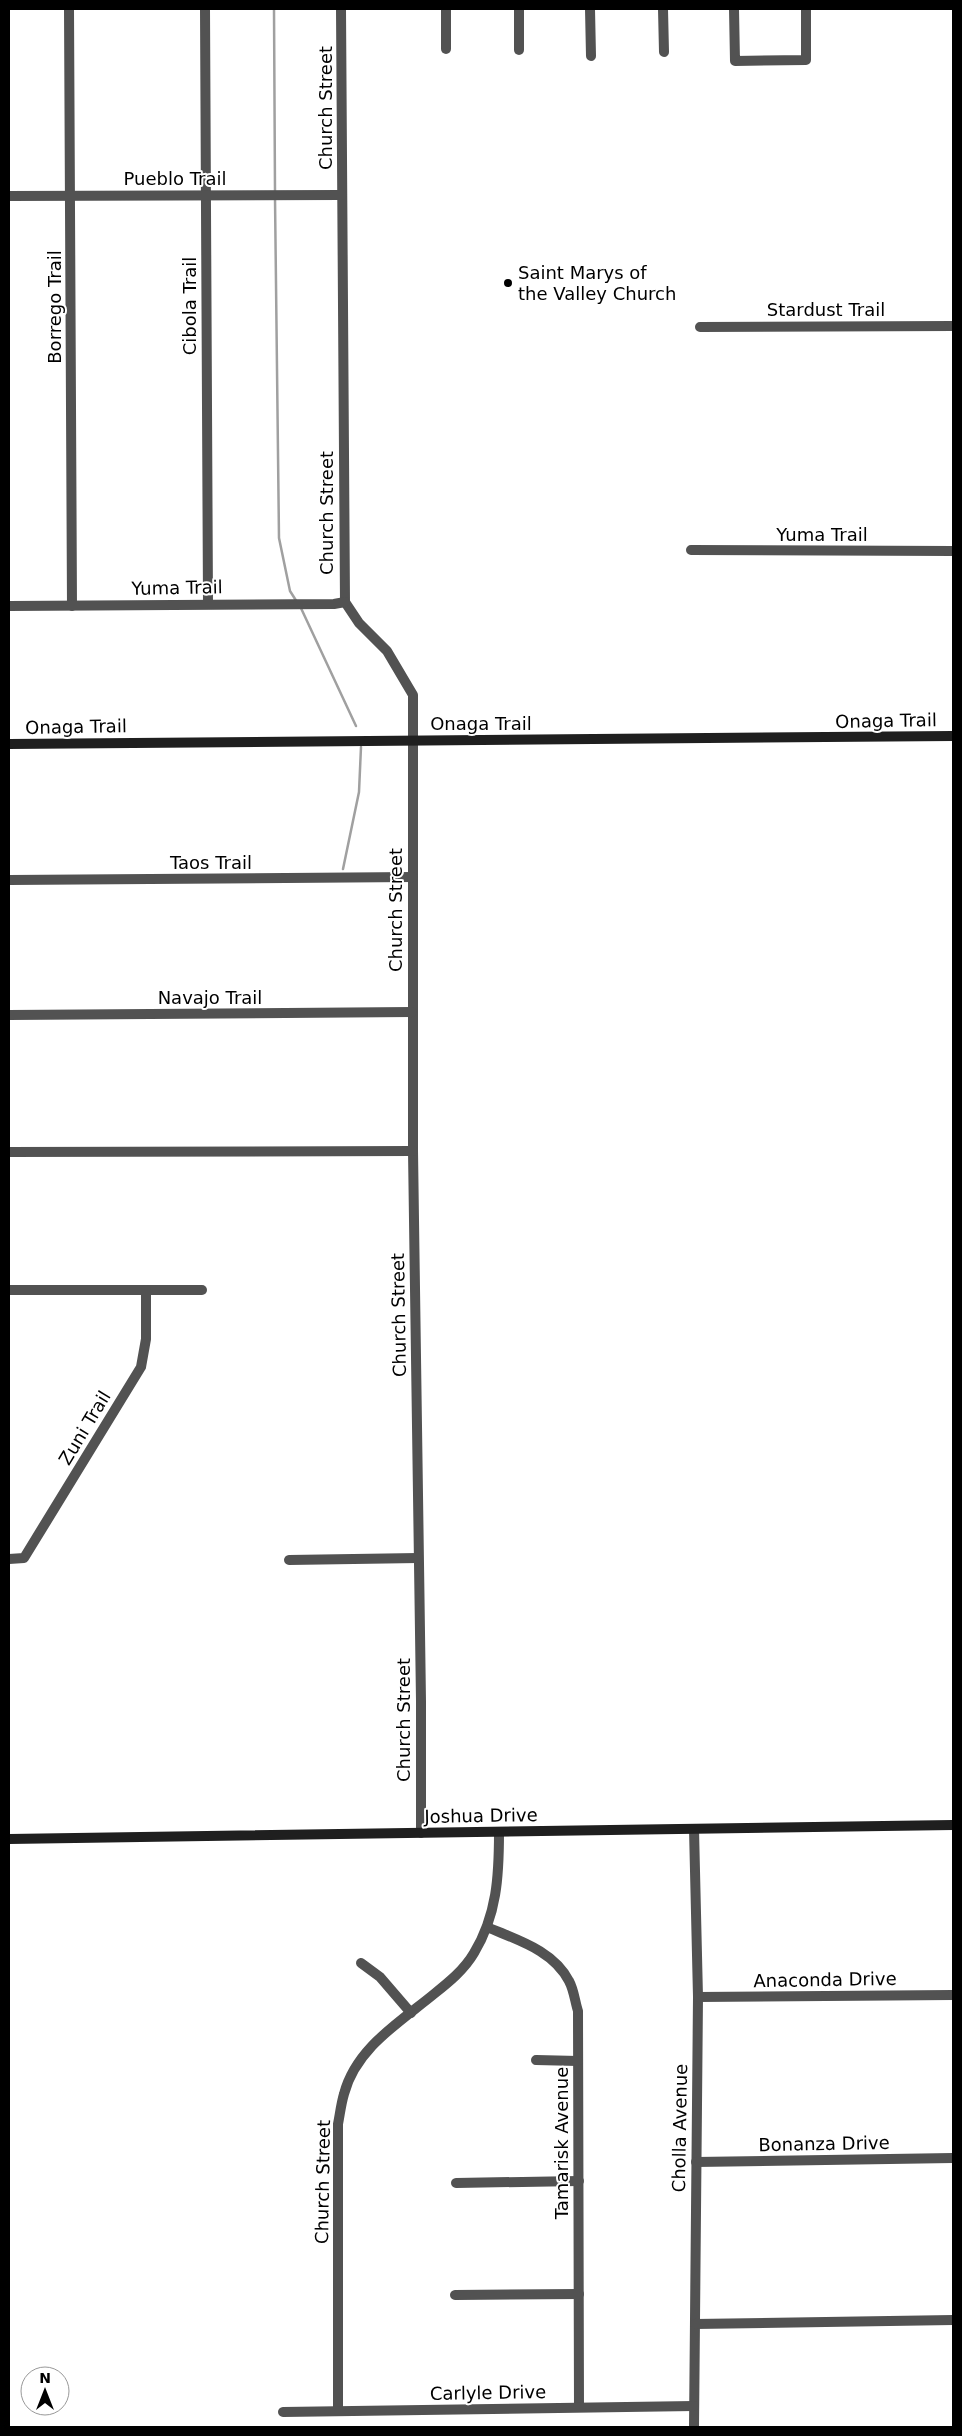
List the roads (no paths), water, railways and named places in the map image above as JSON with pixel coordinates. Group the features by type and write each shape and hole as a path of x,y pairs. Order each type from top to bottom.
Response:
{"street":[{"name":"Borrego Trail","path":"69,9 72,606"},
{"name":"Cibola Trail","path":"205,9 208,604"},
{"name":"Church Street","path":"341,9 345,602 359,623 386,651 413,695 412,1012 421,1833"},
{"path":"446,9 446,49"},
{"path":"519,9 519,50"},
{"path":"590,9 591,56"},
{"path":"663,9 664,52"},
{"path":"734,9 735,61 806,60 806,9"},
{"name":"Pueblo Trail","path":"9,196 342,195"},
{"name":"Stardust Trail","path":"700,327 953,326"},
{"name":"Yuma Trail","path":"691,550 953,551"},
{"name":"Yuma Trail","path":"9,606 334,604 345,602"},
{"name":"Onaga Trail","path":"9,744 953,736"},
{"name":"Taos Trail","path":"9,880 413,877"},
{"name":"Navajo Trail","path":"9,1015 412,1012"},
{"path":"9,1152 413,1151"},
{"path":"9,1290 202,1290"},
{"name":"Zuni Trail","path":"9,1559 24,1558 141,1367 146,1339 146,1290"},
{"path":"289,1560 418,1558"},
{"name":"Joshua Drive","path":"9,1839 953,1825"},
{"name":"Cholla Avenue","path":"694,1829 698,1997 694,2427"},
{"name":"Church Street","path":"338,2412 338,2124 344,2092 357,2066 375,2042 456,1976 473,1954 487,1927 497,1894 499,1832"},
{"name":"Tamarisk Avenue","path":"487,1927 535,1947 557,1963 570,1982 578,2011 579,2407"},
{"path":"361,1963 380,1977 411,2013"},
{"name":"Anaconda Drive","path":"698,1997 953,1995"},
{"path":"536,2060 578,2061"},
{"name":"Bonanza Drive","path":"696,2162 953,2158"},
{"path":"456,2183 579,2181"},
{"path":"455,2295 580,2294"},
{"path":"695,2324 953,2320"},
{"name":"Carlyle Drive","path":"283,2412 694,2406"}],"waterway":[{"path":"274,9 275,192"},
{"path":"275,198 279,538 290,591 297,602"},
{"path":"300,606 356,726"},
{"path":"343,869 359,792 361,747"}],"place":[{"name":"Saint Marys of the Valley Church","path":"508,283"}]}
